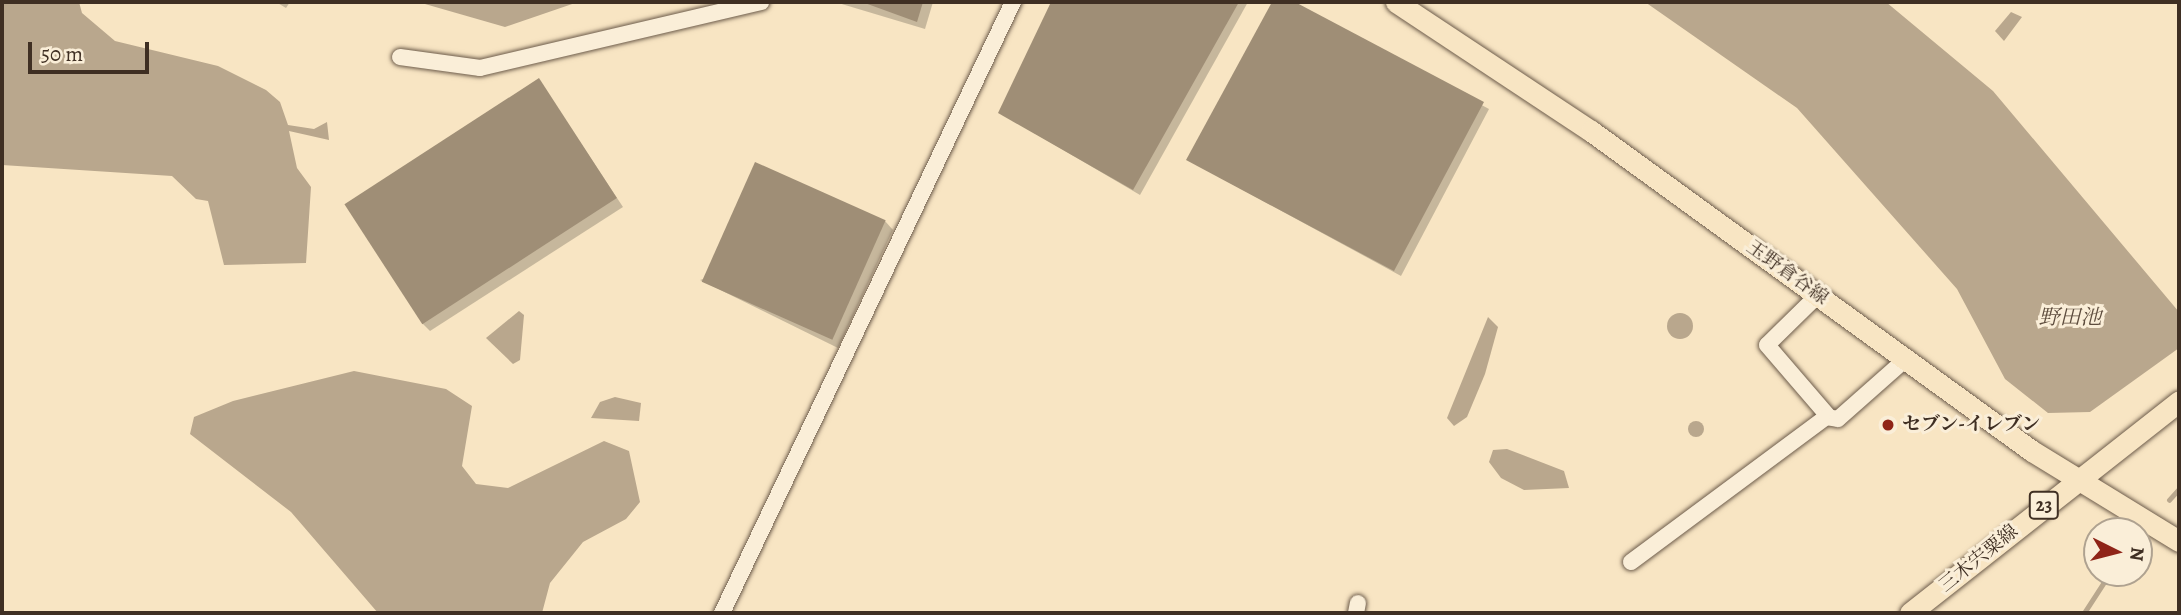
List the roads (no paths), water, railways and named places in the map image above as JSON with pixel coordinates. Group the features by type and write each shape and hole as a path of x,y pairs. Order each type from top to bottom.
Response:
{"main road":[{"name":"玉野倉谷線","path":"1396,2 1591,131 2077,478 2179,541"},
{"name":"三木宍粟線","path":"1910,613 2077,478 2179,401"}],"street":[{"path":"400,57 480,68 761,2"},
{"path":"722,613 1013,2"},
{"path":"1818,295 1767,345 1829,417 1838,419 1906,358"},
{"path":"1631,562 1829,417"}],"water":[{"path":"2,2 79,2 82,13 115,41 218,66 266,90 280,102 288,125 314,129 327,122 329,140 289,131 297,168 311,187 306,263 224,265 208,201 196,199 172,176 2,165"},
{"path":"418,2 578,2 505,27"},
{"name":"野田池","path":"1645,2 1886,2 1993,91 2179,312 2179,348 2090,412 2048,413 2005,379 1957,289 1797,108"},
{"path":"2011,12 2022,17 2004,41 1995,31"},
{"path":"519,311 524,315 520,360 513,364 486,338"},
{"path":"1680,313 1689,317 1693,326 1689,335 1680,339 1671,335 1667,326 1671,317"},
{"path":"1488,317 1498,327 1485,374 1467,417 1454,426 1447,418"},
{"path":"354,371 446,389 472,406 462,466 476,484 508,488 604,441 629,451 640,502 626,519 583,542 550,583 542,613 378,613 291,512 190,434 194,417 233,401"},
{"path":"615,397 641,403 639,421 591,418 600,402"},
{"path":"1693,421 1699,421 1704,429 1702,435 1693,437 1688,432 1688,426"},
{"path":"1507,449 1564,471 1569,488 1524,490 1501,478 1489,462 1493,450"}],"waterway":[{"path":"2169,500 2179,489"},
{"path":"2084,613 2101,587"}],"place":[{"name":"セブン-イレブン","path":"1888,425"}]}
